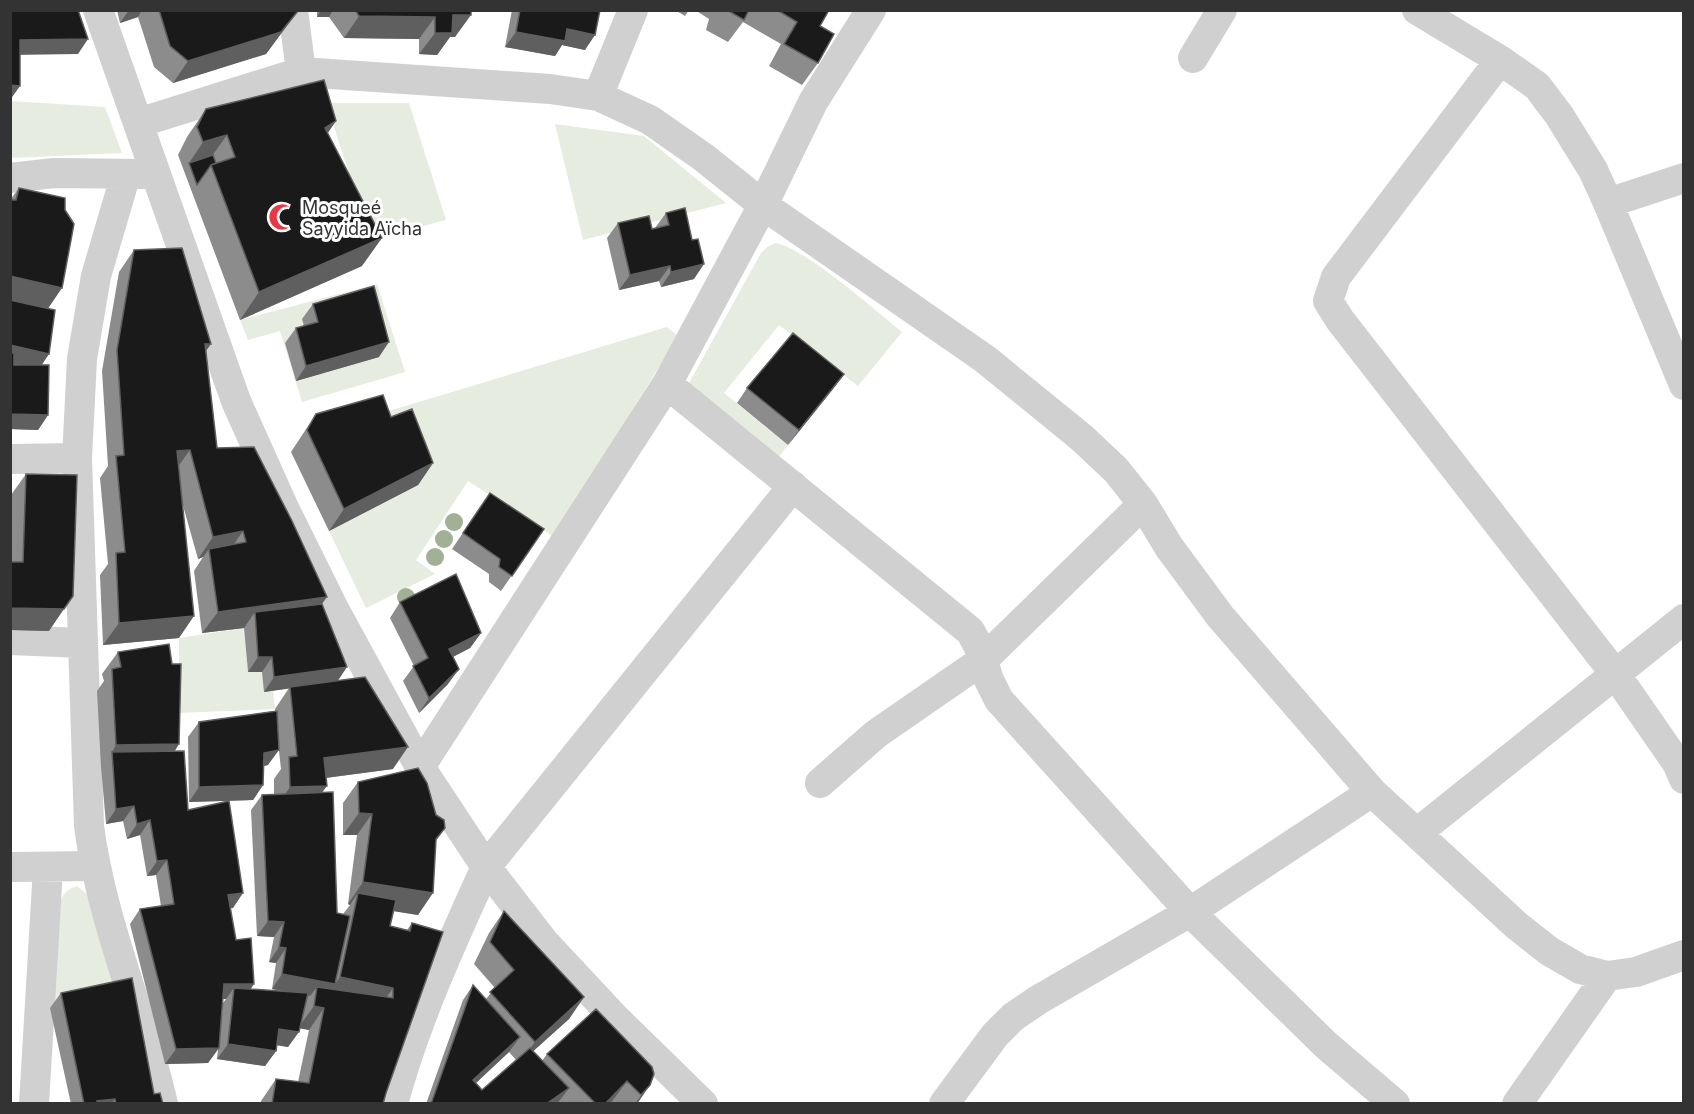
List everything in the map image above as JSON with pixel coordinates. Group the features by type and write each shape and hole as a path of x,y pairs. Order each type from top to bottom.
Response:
{"street":[{"path":"98,10 236,401 283,507 334,609 420,767 486,867 544,942 614,1017 703,1104"},
{"path":"293,10 301,72"},
{"path":"598,96 633,10"},
{"path":"420,767 667,384 763,205 813,102 871,10"},
{"path":"1193,58 1222,10"},
{"path":"1418,10 1500,60 1536,86 1559,115 1593,170 1683,385"},
{"path":"1500,60 1336,278 1328,301 1336,315 1616,675 1677,763 1683,779"},
{"path":"138,123 301,72 550,89 598,96 650,120 703,157 763,205 985,359 1082,438 1116,471 1143,504 1169,548 1220,616 1372,792 1515,925 1549,951 1580,969 1607,976 1636,972 1683,955"},
{"path":"10,178 54,173 156,174"},
{"path":"126,174 96,276 82,359 77,458 89,826 94,866 154,1064 163,1104"},
{"path":"1608,203 1683,178"},
{"path":"667,384 970,631 978,645 988,680 999,700 1190,912 1298,1019 1395,1104"},
{"path":"10,459 77,458"},
{"path":"393,1104 419,1024 454,936 486,867 793,486"},
{"path":"820,783 876,734 983,660 1143,504"},
{"path":"1417,833 1683,619"},
{"path":"10,640 82,643"},
{"path":"944,1104 994,1035 1013,1017 1038,1000 1190,912 1372,792"},
{"path":"10,867 94,866"},
{"path":"34,1104 48,868"},
{"path":"1517,1104 1607,976"}],"shaded area":[{"path":"10,101 105,107 122,153 11,158"},
{"path":"326,103 409,103 446,220 371,240"},
{"path":"555,124 644,136 726,203 583,240"},
{"path":"775,243 788,247 821,267 902,332 858,386 779,325 724,393 788,445 778,458 688,385 761,253"},
{"path":"377,284 405,372 302,402 280,331 248,340 240,320"},
{"path":"667,327 678,336 554,537 468,481 416,560 435,574 366,608 329,531 418,485 389,411"},
{"path":"244,628 248,672 262,672 273,690 275,709 179,713 179,638"},
{"path":"77,886 92,898 122,993 50,1008 59,904 66,892"}],"building":[{"path":"10,10 78,10 88,39 20,40 20,86 10,85"},
{"path":"159,10 298,11 281,32 188,61 170,46"},
{"path":"355,10 471,10 471,15 453,15 452,33 435,33 435,17 359,16"},
{"path":"520,10 600,10 595,35 567,29 565,41 516,32"},
{"path":"727,10 749,10 744,20"},
{"path":"777,10 829,10 820,26 834,34 818,63 784,44 797,22"},
{"name":"Mosqueé Sayyida Aïcha","path":"324,80 336,121 325,128 382,238 259,292 211,165 235,157 227,135 203,142 197,127 206,109"},
{"path":"213,155 216,163 211,165 197,185 189,163"},
{"path":"19,188 65,198 65,210 74,224 62,288 10,276 10,200 16,200"},
{"path":"685,208 692,240 698,239 704,264 671,272 670,266 630,275 618,223 649,216 652,229 669,225 666,213"},
{"path":"182,248 211,344 205,344 217,448 254,447 327,597 218,612 209,549 246,542 243,531 213,537 190,450 177,451 194,616 119,623 116,553 125,552 116,456 124,455 117,350 134,250"},
{"path":"374,286 389,342 306,366 296,328 318,322 313,304"},
{"path":"10,300 55,310 49,354 10,345"},
{"path":"793,333 844,374 799,430 747,388"},
{"path":"10,353 14,353 14,365 49,365 48,415 10,414"},
{"path":"383,395 391,417 412,409 433,463 344,509 307,430 316,414"},
{"path":"26,474 77,475 73,596 64,609 10,608 11,562 23,562"},
{"path":"490,493 544,529 512,576 499,567 500,559 463,533"},
{"path":"456,574 481,633 449,649 459,669 429,698 413,666 428,658 400,602"},
{"path":"322,604 347,667 274,677 272,657 258,657 255,612"},
{"path":"169,644 172,664 181,664 179,744 116,745 112,669 121,667 118,652"},
{"path":"365,677 408,747 324,758 327,786 290,787 289,757 297,756 290,687"},
{"path":"277,711 279,750 264,753 263,785 199,787 199,722"},
{"path":"184,751 188,810 229,801 243,893 228,895 236,940 251,938 254,984 224,984 219,1048 176,1049 140,909 174,904 167,860 157,861 150,820 137,824 134,806 116,809 112,752"},
{"path":"418,768 427,783 436,815 444,820 445,828 436,839 433,893 363,882 372,814 359,813 358,782"},
{"path":"333,792 337,913 350,916 335,984 282,974 286,948 279,947 284,922 268,921 262,795"},
{"path":"358,893 396,900 390,926 410,931 412,923 443,932 383,1104 272,1104 276,1079 309,1083 324,1008 314,1006 317,987 393,998 393,988 340,977"},
{"path":"504,911 584,997 535,1042 490,992 514,970 490,942"},
{"path":"132,978 154,1094 160,1093 163,1104 116,1104 115,1099 97,1101 98,1104 84,1104 61,993"},
{"path":"473,985 520,1037 473,1080 482,1090 530,1048 569,1088 546,1104 431,1104"},
{"path":"234,988 308,993 299,1032 279,1029 276,1051 228,1044"},
{"path":"596,1009 652,1067 654,1074 650,1085 641,1095 627,1081 605,1104 596,1104 547,1054"}],"place":[{"name":"Mosqueé Sayyida Aïcha","path":"282,217"}]}
